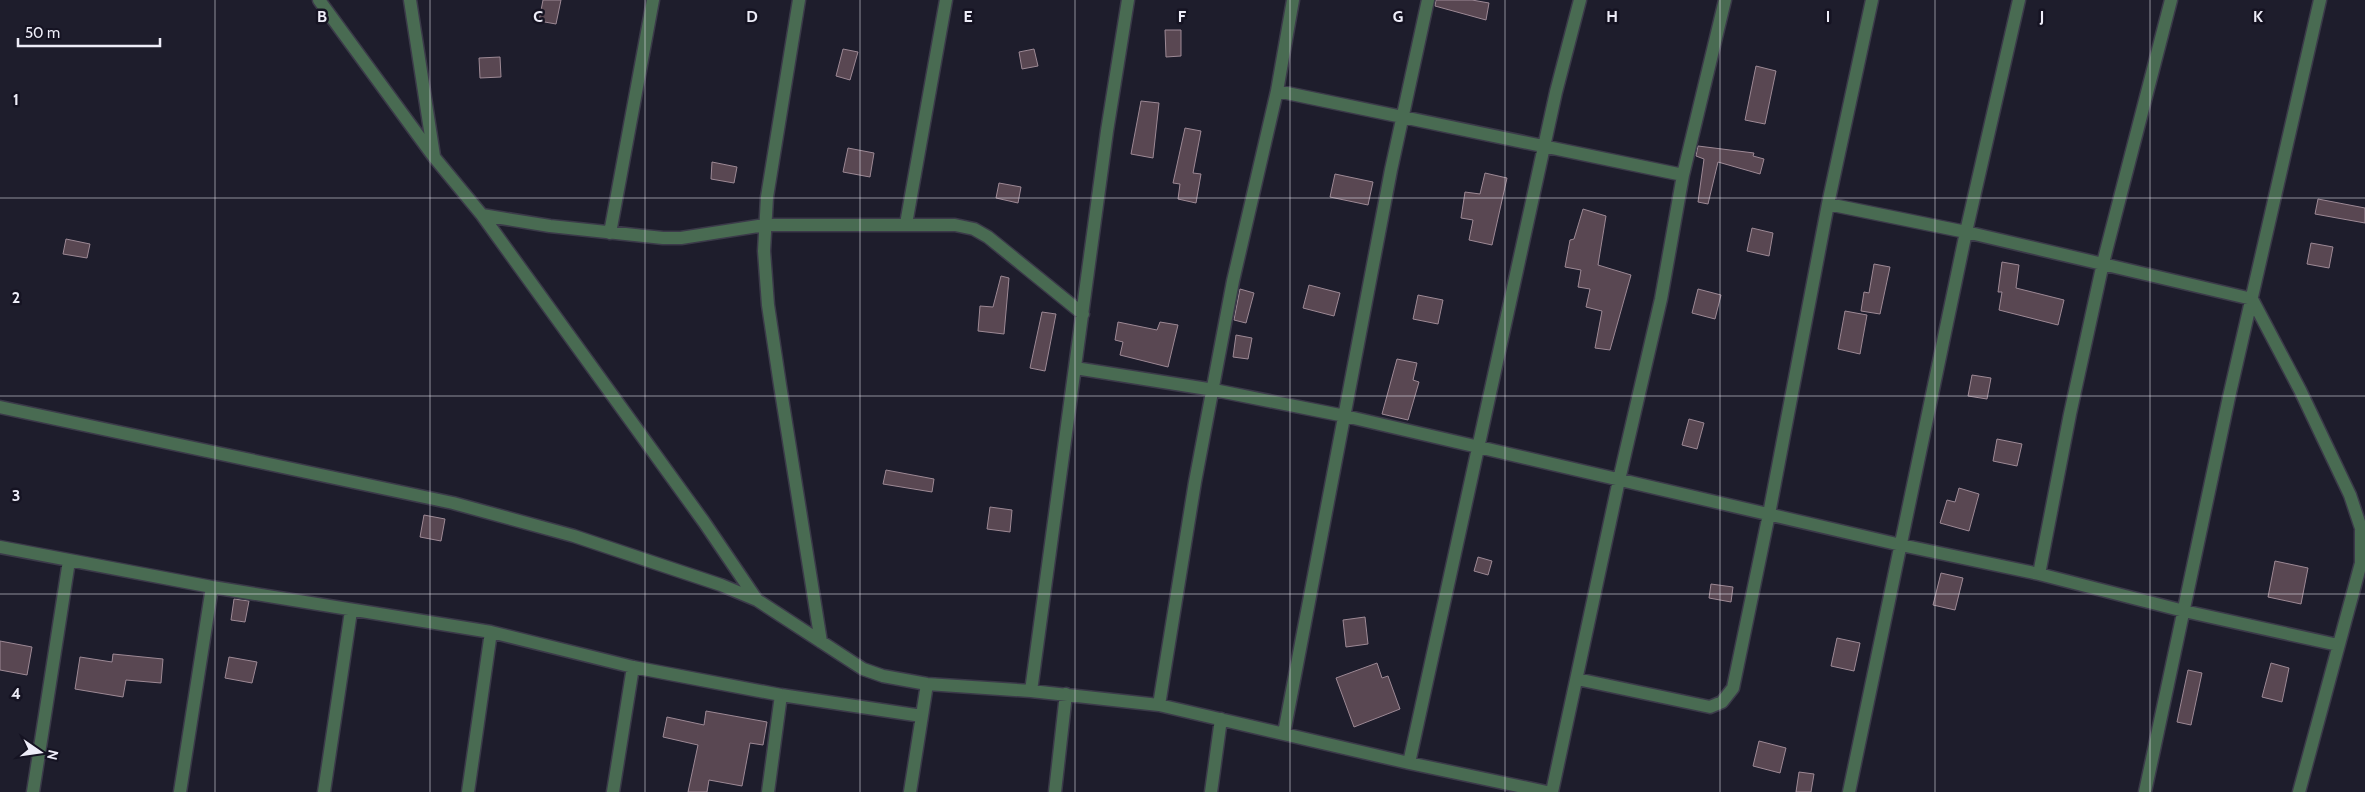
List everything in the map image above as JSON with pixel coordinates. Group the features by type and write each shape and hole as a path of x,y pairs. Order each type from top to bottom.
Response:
{"street":[{"path":"319,0 434,157 482,215 704,522 757,600"},
{"path":"410,0 434,157"},
{"path":"610,233 653,0"},
{"path":"799,0 767,197 764,251 768,305 803,542 821,642"},
{"path":"906,224 946,0"},
{"path":"1031,691 1082,314 1128,0"},
{"path":"1159,705 1196,482 1233,281 1277,91 1293,0"},
{"path":"1284,733 1402,116 1428,0"},
{"path":"1409,763 1544,146 1580,0"},
{"path":"1552,792 1619,480 1661,299 1683,174 1725,0"},
{"path":"1577,679 1710,707 1722,702 1733,688 1769,514 1828,204 1872,0"},
{"path":"1849,792 1966,232 2019,0"},
{"path":"2039,574 2070,414 2103,263 2171,0"},
{"path":"2144,792 2252,299 2320,0"},
{"path":"1277,91 1683,174"},
{"path":"1828,204 1966,232 2252,299 2300,390 2350,495 2361,528 2361,563 2299,792"},
{"path":"482,215 610,233 663,238 681,238 765,225 955,225 974,229 988,237 1082,314"},
{"path":"1075,368 1214,390 1345,416 1901,545 2039,574 2184,611 2338,645"},
{"path":"0,407 453,503 574,536 721,585 757,600 821,642 870,671 883,676 927,684 1066,694 1159,705 1409,763 1547,792"},
{"path":"0,548 351,611 491,632 633,667 781,695 922,716"},
{"path":"33,792 69,561"},
{"path":"180,792 212,587"},
{"path":"324,792 351,611"},
{"path":"468,792 491,632"},
{"path":"613,792 633,667"},
{"path":"910,792 927,684"},
{"path":"1055,792 1066,694"},
{"path":"768,792 781,695"},
{"path":"1211,792 1221,719"}],"building":[{"path":"543,0 561,0 556,24 539,21"},
{"path":"1436,0 1472,0 1489,3 1486,20 1435,6"},
{"path":"1165,30 1181,30 1181,56 1166,57"},
{"path":"843,49 858,52 850,80 836,76"},
{"path":"1034,49 1038,66 1022,69 1019,52"},
{"path":"500,57 501,77 480,78 479,58"},
{"path":"1756,66 1776,71 1765,124 1745,120"},
{"path":"1141,101 1159,103 1153,158 1131,154"},
{"path":"1185,128 1201,131 1193,173 1201,174 1196,203 1178,199 1180,184 1173,183"},
{"path":"1698,146 1754,153 1753,156 1764,159 1760,174 1718,162 1708,204 1698,202 1704,159 1696,156"},
{"path":"848,148 874,153 870,177 843,172"},
{"path":"712,162 737,167 734,183 711,179"},
{"path":"1485,173 1507,178 1492,245 1469,240 1473,220 1461,218 1465,192 1480,194"},
{"path":"1335,174 1373,182 1368,205 1330,197"},
{"path":"999,183 1021,187 1018,203 996,198"},
{"path":"2318,199 2365,208 2365,223 2315,214"},
{"path":"1583,209 1606,216 1598,265 1631,275 1610,350 1595,348 1602,311 1586,307 1590,289 1578,287 1581,270 1565,267 1570,240 1574,239"},
{"path":"1752,228 1773,233 1769,256 1747,251"},
{"path":"66,239 90,244 87,258 63,254"},
{"path":"2311,243 2333,247 2329,268 2307,264"},
{"path":"2002,262 2019,265 2016,288 2064,300 2058,325 1999,310 2002,292 1998,292"},
{"path":"1874,264 1890,267 1880,314 1861,311 1864,292 1869,293"},
{"path":"1001,276 1009,278 1004,334 978,331 980,306 993,307"},
{"path":"1309,285 1340,293 1334,316 1303,308"},
{"path":"1240,289 1254,293 1246,323 1234,320"},
{"path":"1698,289 1721,295 1715,319 1692,313"},
{"path":"1418,295 1443,300 1438,324 1413,319"},
{"path":"1845,311 1867,315 1860,354 1838,349"},
{"path":"1042,312 1056,314 1045,371 1030,368"},
{"path":"1118,322 1157,330 1160,322 1178,325 1168,367 1120,355 1123,342 1115,340"},
{"path":"1236,335 1252,338 1248,359 1233,357"},
{"path":"1397,359 1417,363 1413,380 1419,382 1408,420 1382,414"},
{"path":"1972,375 1991,378 1987,399 1968,396"},
{"path":"1689,419 1704,423 1697,449 1682,445"},
{"path":"1997,439 2022,444 2017,466 1993,461"},
{"path":"886,470 934,479 932,492 883,484"},
{"path":"1959,488 1979,494 1969,531 1940,523 1947,500 1955,502"},
{"path":"990,507 1012,510 1010,532 987,529"},
{"path":"424,515 445,519 441,541 420,537"},
{"path":"1478,557 1492,561 1488,575 1474,571"},
{"path":"2275,561 2308,568 2301,604 2268,597"},
{"path":"1941,573 1963,578 1955,610 1933,605"},
{"path":"1711,584 1733,587 1731,602 1709,598"},
{"path":"234,599 249,601 245,622 231,620"},
{"path":"1365,617 1368,644 1346,647 1343,620"},
{"path":"1837,638 1860,643 1854,671 1831,666"},
{"path":"0,641 32,647 27,675 0,670"},
{"path":"113,654 163,659 161,683 126,680 123,697 75,689 80,657 112,662"},
{"path":"229,657 257,662 252,683 225,678"},
{"path":"1377,663 1382,678 1388,676 1400,709 1354,727 1336,678"},
{"path":"2271,663 2289,668 2282,702 2262,697"},
{"path":"2188,670 2202,673 2191,725 2177,722"},
{"path":"706,711 767,722 763,745 750,743 742,786 709,780 707,792 688,792 698,745 663,737 667,717 704,725"},
{"path":"1759,741 1786,748 1780,773 1753,766"},
{"path":"1799,772 1814,774 1811,792 1796,792"}]}
